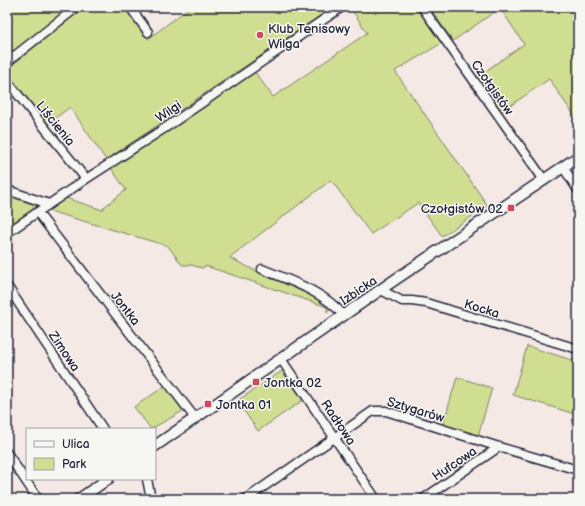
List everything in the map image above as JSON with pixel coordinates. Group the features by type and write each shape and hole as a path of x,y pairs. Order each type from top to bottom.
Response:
{"street":[{"path":"7,62 77,7"},
{"path":"130,7 148,32"},
{"name":"Wilgi","path":"7,233 86,179 168,126 342,7"},
{"name":"Czołgistów","path":"422,7 544,180"},
{"name":"Liścienia","path":"7,81 86,179"},
{"name":"Izbicka","path":"156,445 381,290 578,157"},
{"path":"563,167 578,190"},
{"path":"7,190 49,204"},
{"name":"Jontka","path":"38,213 195,418"},
{"path":"262,269 321,296 339,309 344,316"},
{"name":"Zimowa","path":"7,286 102,428"},
{"name":"Kocka","path":"381,290 402,301 426,303 578,349"},
{"name":"Radłowa","path":"281,359 376,499"},
{"name":"Sztygarów","path":"246,499 373,411 379,410 578,470"},
{"name":"Hufcowa","path":"423,499 499,447"},
{"path":"7,453 38,499"},
{"path":"79,499 107,480"},
{"path":"147,480 151,499"}],"green space":[{"path":"7,7 71,7 7,57"},
{"path":"85,7 126,7 148,39 190,7 333,7 106,160 70,107 48,124 7,73 7,69"},
{"path":"350,7 417,7 442,43 395,71 488,206 442,236 418,203 371,234 331,180 230,258 272,279 285,281 334,308 327,312 327,307 206,266 202,268 191,265 182,265 168,246 48,210 66,198 103,210 104,207 126,190 111,168 254,71 273,97 367,33"},
{"path":"429,7 578,7 578,121 549,79 501,112 477,77 524,44 500,8 453,41"},
{"path":"7,195 38,206 7,227"},
{"path":"527,346 578,362 578,415 513,395"},
{"path":"282,371 303,400 258,431 237,401"},
{"path":"457,377 492,388 478,436 443,425"},
{"path":"165,386 183,411 150,428 134,407"}],"place":[{"name":"Klub Tenisowy Wilga","path":"260,35"},
{"name":"Czołgistów 02","path":"511,208"},
{"name":"Jontka 02","path":"256,382"},
{"name":"Jontka 01","path":"208,404"}]}
